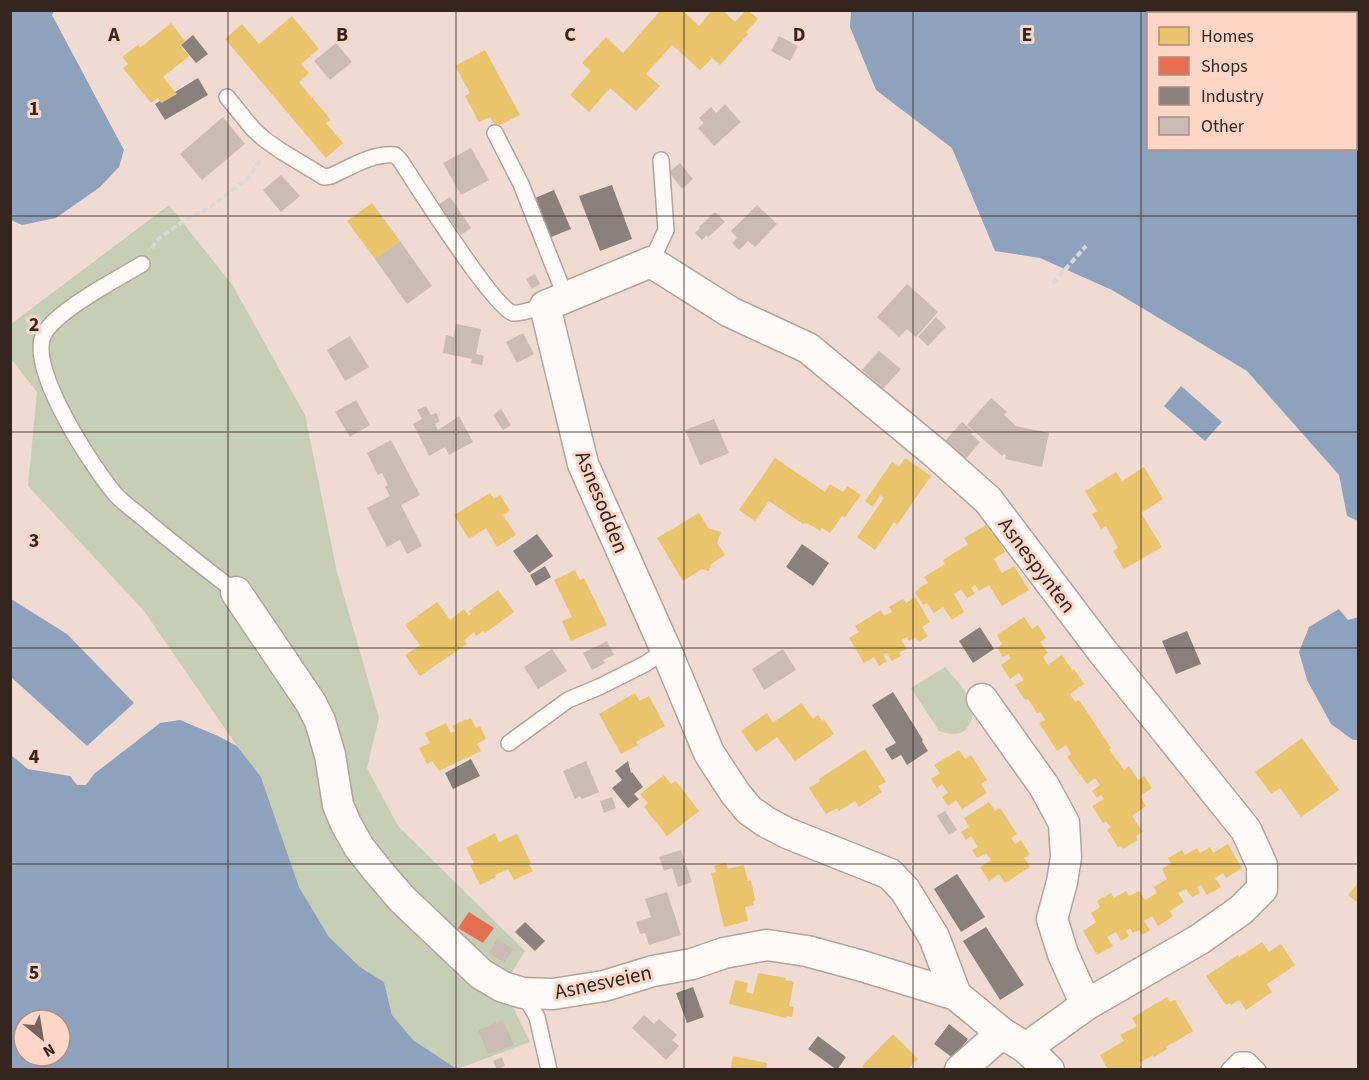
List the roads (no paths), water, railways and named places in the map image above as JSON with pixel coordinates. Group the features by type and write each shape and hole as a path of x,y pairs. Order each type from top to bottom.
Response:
{"street":[{"path":"556,302 651,262"},
{"name":"Asnespynten","path":"651,262 730,312 808,348 934,452 988,500 1103,652 1246,830 1262,865 1262,889 1241,910 1200,939 1086,1005 1014,1040 960,1070"},
{"name":"Asnesodden","path":"556,302 583,464 709,753 749,810 766,822 787,833 890,874 905,890 934,937 956,995"},
{"name":"Asnesveien","path":"236,592 311,703 320,721 330,755 338,805 359,847 402,899 481,974 503,987 523,993 553,994 604,986 653,971 692,964 724,953 767,945 807,951 956,995 1049,1070"},
{"path":"982,699 1044,786 1064,823 1066,857 1052,919 1063,954 1086,1005"}],"lane":[{"path":"227,97 253,129 273,146 324,177 371,158 385,154 395,155 489,289 508,310 515,314 556,302 521,184 495,132"},
{"path":"651,262 666,230 661,160"},
{"path":"142,264 83,299 58,318 44,335 41,349 43,365 54,396 84,451 116,496 236,592"},
{"path":"508,743 568,700 645,664 666,650"},
{"path":"523,993 537,1017 549,1070"},
{"path":"1228,1070 1239,1060 1248,1060 1258,1070"}],"water":[{"path":"11,10 54,11 52,15 124,150 119,167 100,187 56,218 22,225 11,220"},
{"path":"851,10 1358,11 1358,521 1347,516 1339,475 1247,371 1112,290 1040,258 995,251 952,148 876,90 850,27"},
{"path":"1181,386 1222,422 1205,441 1164,406"},
{"path":"11,599 67,634 134,703 87,746 11,677"},
{"path":"1339,609 1348,620 1358,617 1358,740 1353,740 1331,724 1307,680 1299,652 1309,627"},
{"path":"180,720 237,746 261,777 299,887 329,937 360,967 384,982 392,1015 413,1040 457,1069 11,1069 11,755 28,769 70,776 77,785 86,785 94,774 160,723"}]}
